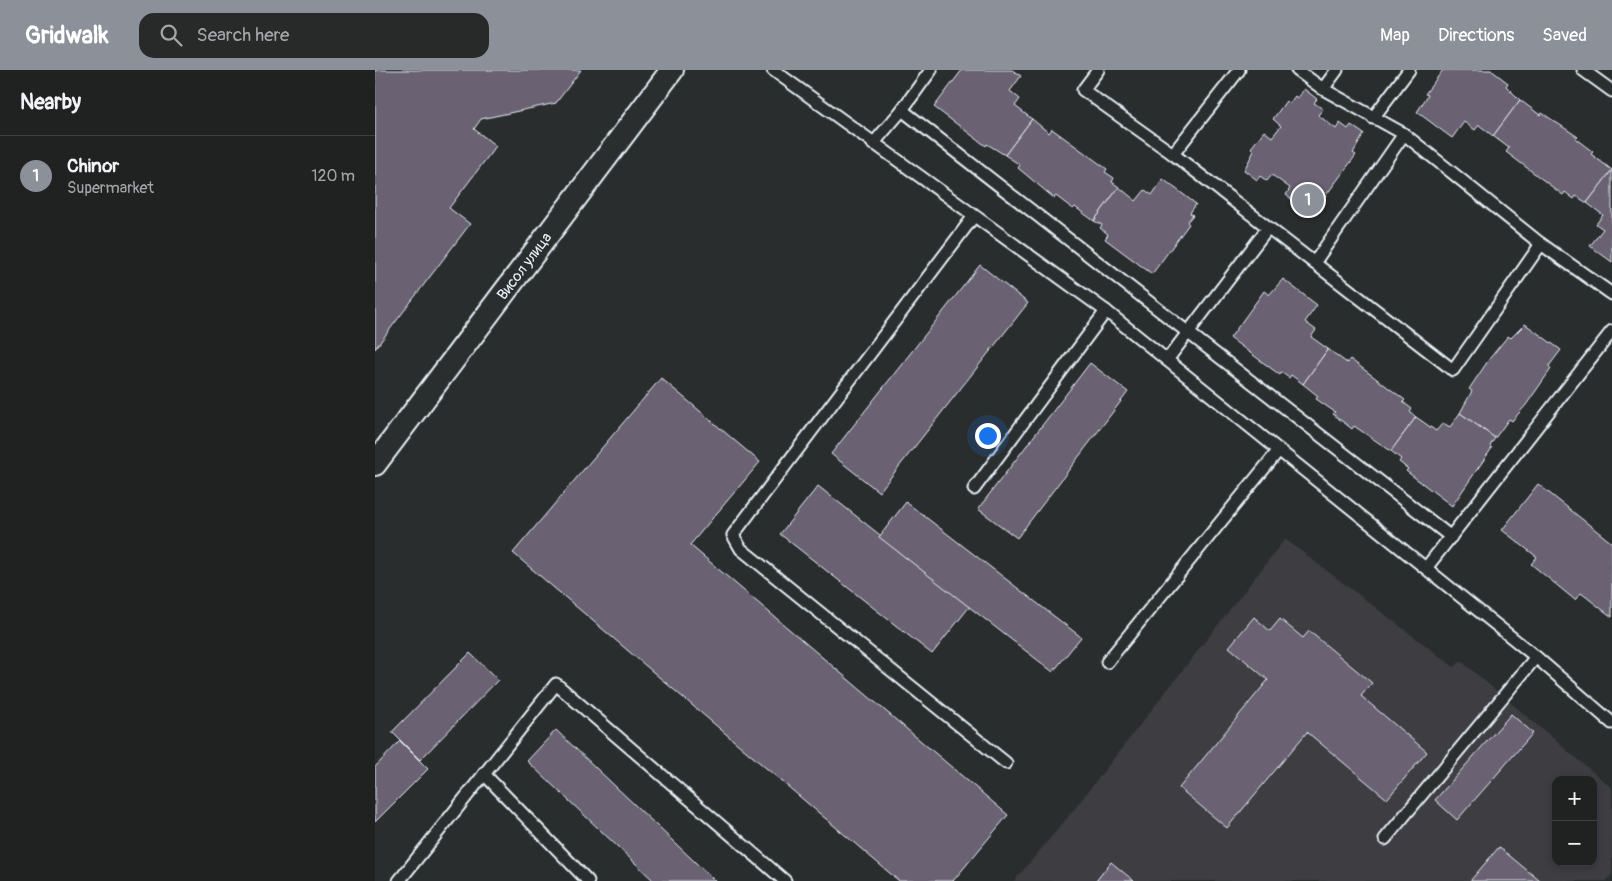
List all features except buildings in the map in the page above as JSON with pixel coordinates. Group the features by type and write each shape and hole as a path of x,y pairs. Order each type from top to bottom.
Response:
{"street":[{"name":"Висол улица","path":"375,464 672,70"}],"lane":[{"path":"773,70 1106,311 1536,657 1612,723"},
{"path":"873,144 902,110 931,70"},
{"path":"1098,70 1083,90 1173,154 1267,229 1453,370 1541,244"},
{"path":"1173,154 1239,70"},
{"path":"1297,70 1323,90 1404,134 1541,244 1612,294"},
{"path":"1323,90 1337,70"},
{"path":"1373,118 1409,70"},
{"path":"1583,70 1612,91"},
{"path":"902,110 1451,536"},
{"path":"1314,263 1404,134"},
{"path":"974,216 733,535 741,549 1006,763"},
{"path":"1167,360 1267,229"},
{"path":"974,488 1106,311"},
{"path":"1426,568 1612,331"},
{"path":"1107,662 1279,450"},
{"path":"1385,840 1536,657"},
{"path":"399,881 556,684 785,881"},
{"path":"484,774 588,881"}],"shaded area":[{"path":"1285,539 1454,667 1461,661 1612,788 1612,874 1607,881 1014,881 1068,817"}],"place":[{"name":"Chinor","path":"1308,200"}]}
